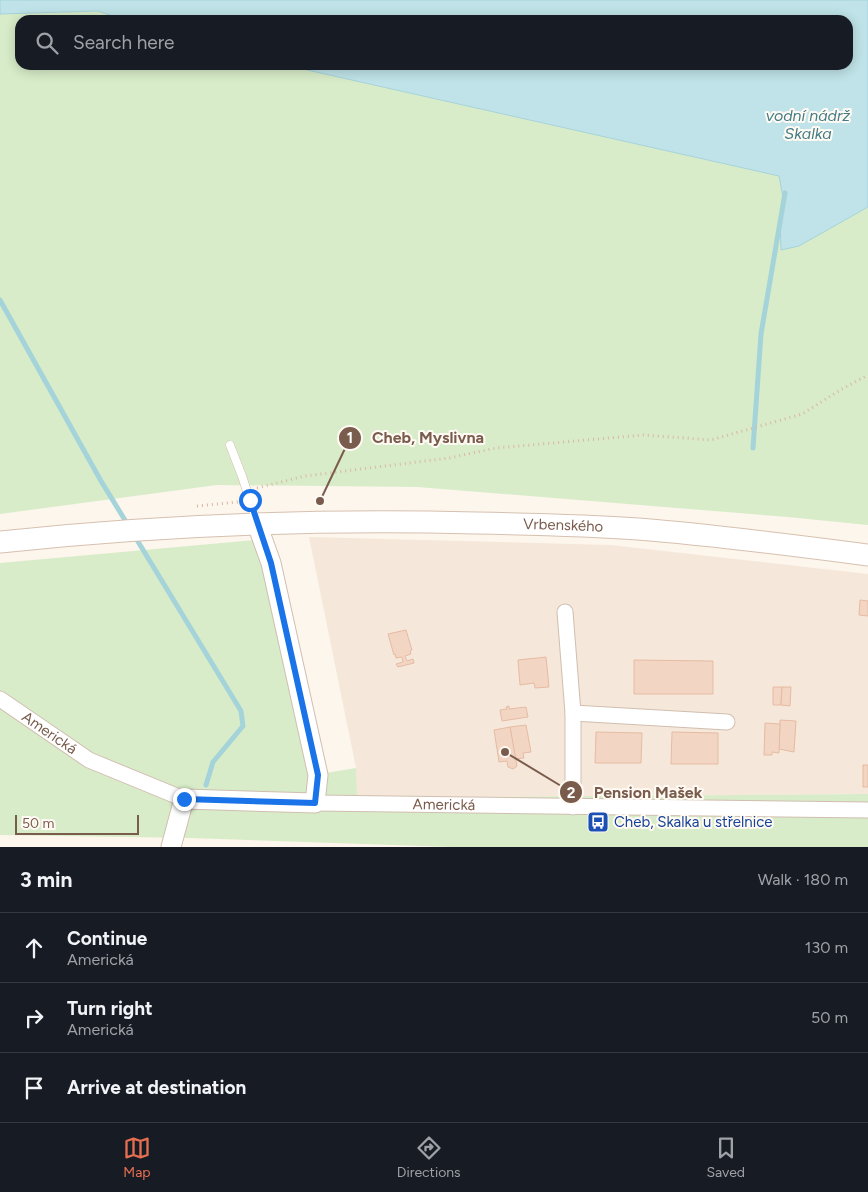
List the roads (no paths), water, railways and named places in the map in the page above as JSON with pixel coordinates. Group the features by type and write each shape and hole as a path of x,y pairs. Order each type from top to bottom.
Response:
{"main road":[{"name":"Vrbenského","path":"0,542 146,530 257,524 404,521 535,524 626,529 732,537 868,555"}],"street":[{"path":"257,524 271,563 318,775 315,803"},
{"path":"565,612 573,713 573,808"},
{"name":"Americká","path":"0,699 89,760 184,799 573,808 868,810"},
{"path":"573,713 727,722"},
{"path":"171,846 184,799"}],"lane":[{"path":"230,445 257,524"}],"water":[{"name":"vodní nádrž Skalka","path":"0,0 868,0 868,207 799,246 781,250 780,220 784,203 779,176 307,70 853,70 853,15 110,15 98,11 0,14"}],"waterway":[{"path":"753,448 761,334 785,193"},
{"path":"0,300 101,481 128,525"},
{"path":"134,535 241,711 243,726 213,762 206,785"}],"place":[{"name":"Cheb, Myslivna","path":"320,501"},
{"name":"Pension Mašek","path":"505,752"},
{"name":"Cheb, Skalka u střelnice","path":"598,822"}]}
